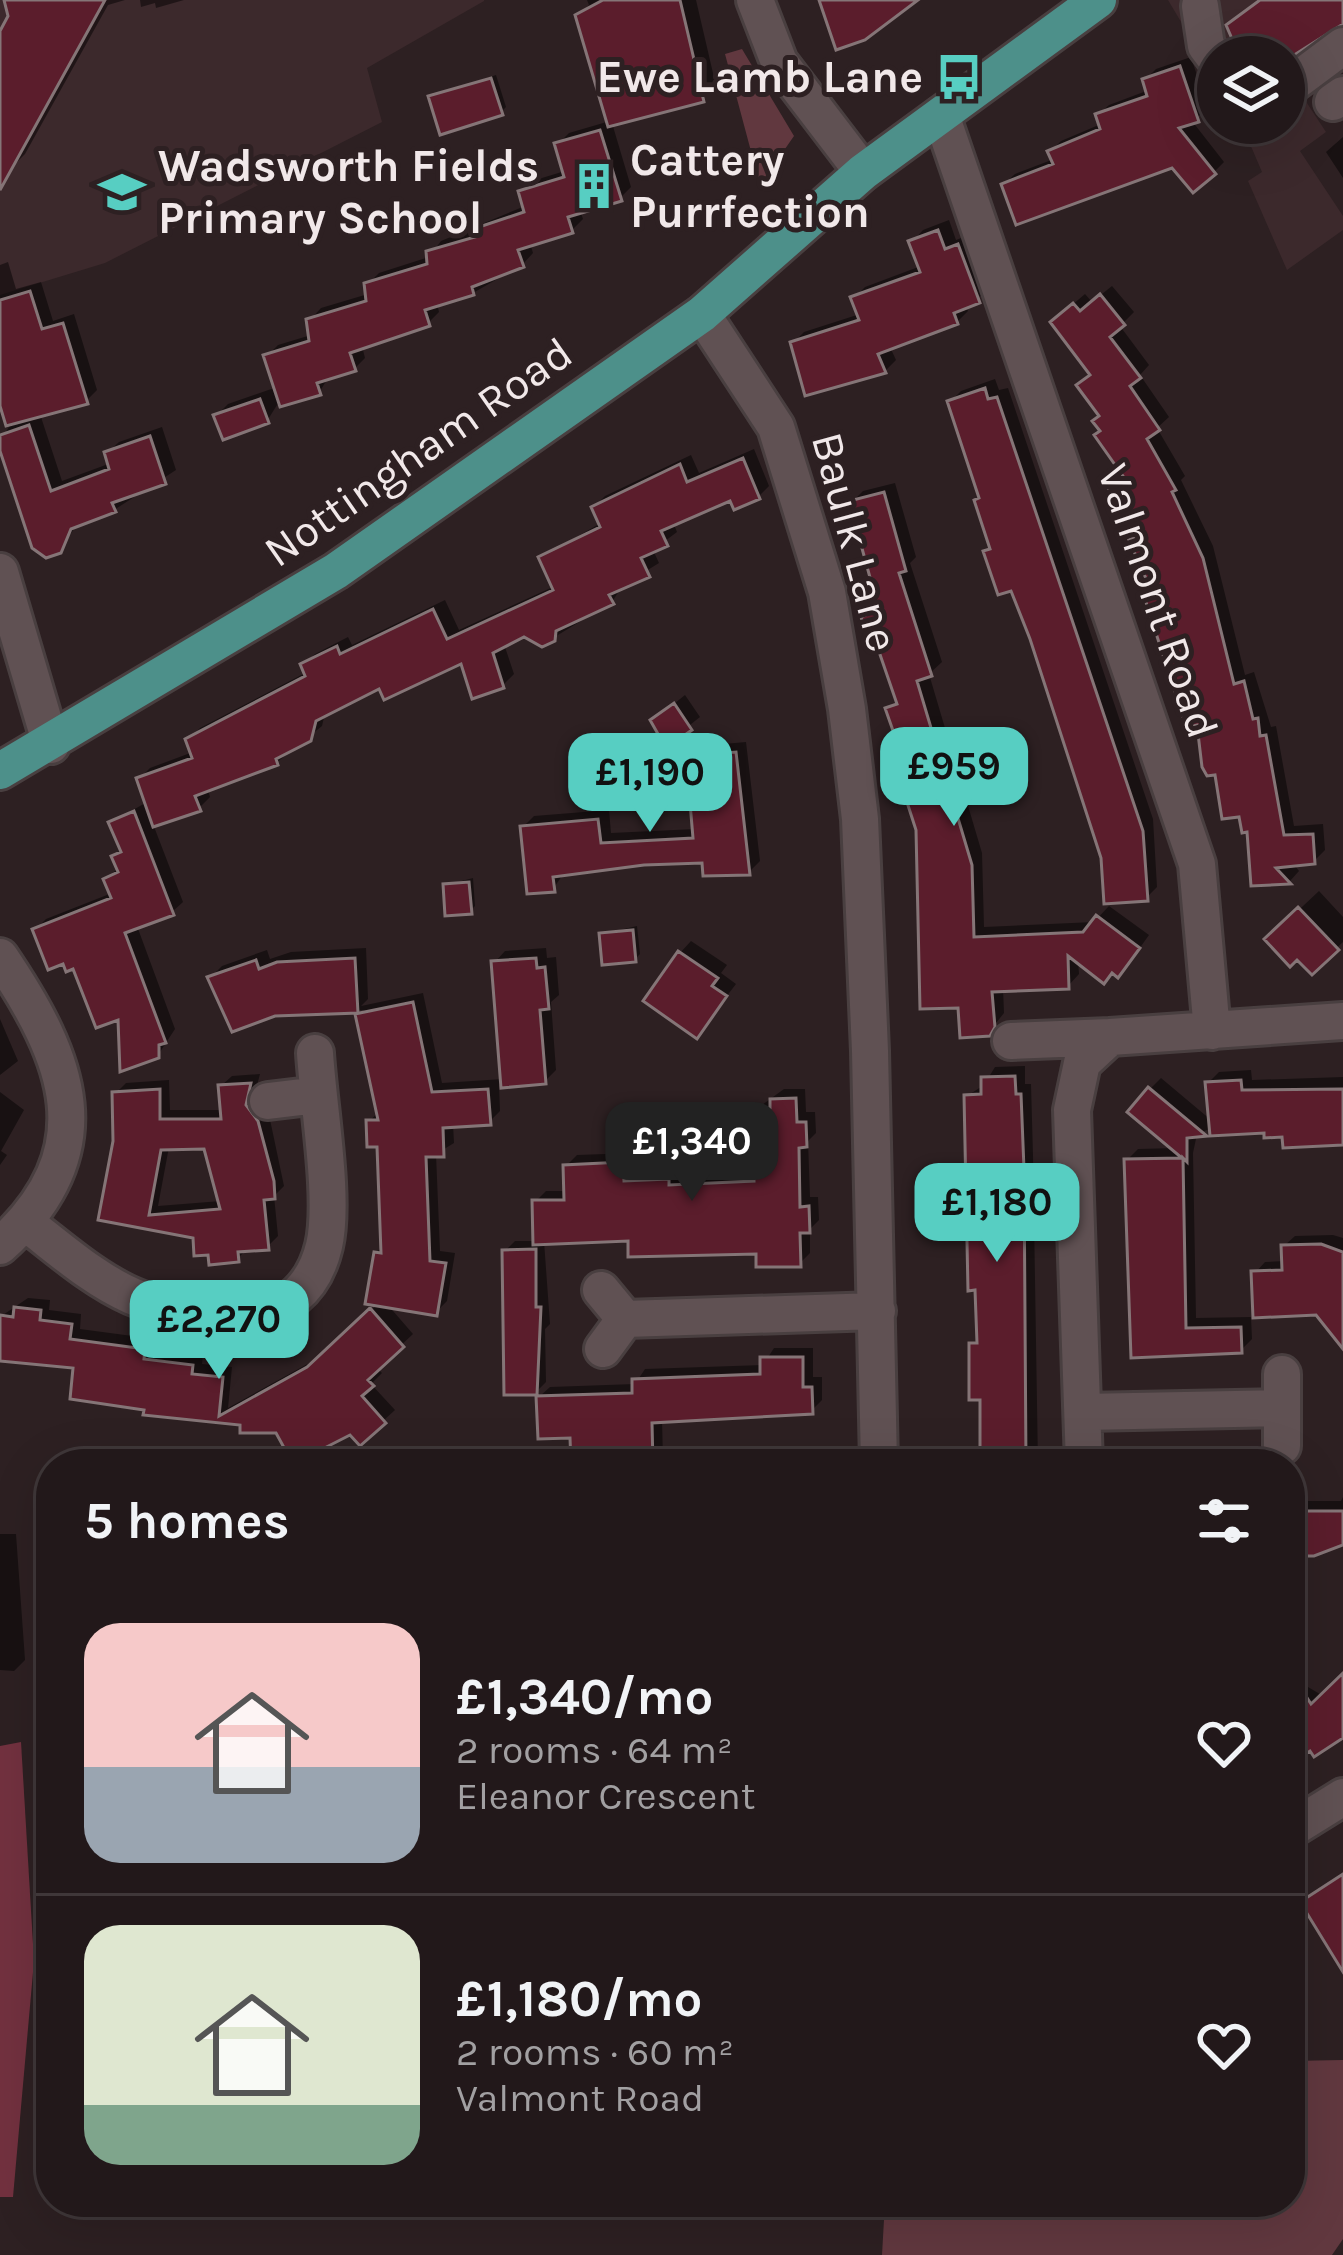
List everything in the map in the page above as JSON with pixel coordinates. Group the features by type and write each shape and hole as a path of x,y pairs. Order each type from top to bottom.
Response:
{"main road":[{"name":"Nottingham Road","path":"0,771 51,745 336,571 701,314 863,172 1098,0"}],"street":[{"path":"755,0 779,62 863,172"},
{"path":"1202,2 1205,36"},
{"path":"1305,74 1343,46"},
{"name":"Valmont Road","path":"941,115 1197,864 1212,1031"},
{"name":"Baulk Lane","path":"701,314 776,427 827,592 860,820 879,1449"},
{"path":"0,572 51,745"},
{"path":"0,957 39,1015 68,1090 68,1129 57,1170 13,1234 132,1296 224,1319 260,1318 302,1291 323,1253 327,1232 314,1053"},
{"path":"1011,1042 1343,1021"},
{"path":"1084,1449 1072,1110 1082,1063 1110,1037"},
{"path":"268,1101 318,1095"},
{"path":"602,1290 614,1334 877,1311"},
{"path":"1084,1412 1282,1391 1282,1446"},
{"path":"1305,1821 1343,1797"}],"shaded area":[{"name":"Wadsworth Fields Primary School","path":"0,0 484,1 367,68 382,122 105,263 0,295"},
{"path":"1168,0 1343,0 1343,72 1305,100 1305,36 1197,36 1197,49"},
{"path":"742,49 794,136 760,185 725,54"},
{"path":"1305,100 1326,132 1300,151 1343,216 1343,230 1287,270 1248,181 1262,172 1250,144 1305,144"},
{"path":"21,1742 34,1961 13,2197 0,2197 0,1746"},
{"path":"1343,2060 1343,2239 1332,2255 882,2255 884,2217 1305,2217 1305,2061"}],"building":[{"path":"4,0 105,0 0,190 0,31 8,16"},
{"path":"603,0 680,0 704,102 608,127 575,15"},
{"path":"819,0 918,0 865,40 836,50"},
{"path":"1260,0 1343,0 1343,24 1305,48 1305,36 1231,36 1226,25"},
{"path":"1180,66 1197,123 1179,128 1216,174 1193,193 1172,168 1016,225 1001,184 1053,164 1047,151 1100,129 1095,114 1147,96 1142,79"},
{"path":"491,78 503,115 440,135 428,96"},
{"path":"600,130 622,201 568,217 573,233 518,250 524,267 472,287 474,295 425,310 430,326 350,353 356,371 317,383 321,395 280,407 263,355 309,341 306,319 366,301 364,283 427,264 426,251 475,237 473,229 524,212 518,191 564,177 554,143"},
{"path":"938,230 945,249 958,244 980,303 954,313 958,324 878,354 886,373 805,396 790,342 859,320 850,297 920,272 908,241"},
{"path":"30,291 42,329 63,323 88,404 6,426 0,406 0,300"},
{"path":"1100,294 1125,325 1110,337 1141,378 1130,386 1160,430 1147,439 1176,490 1172,492 1203,558 1234,684 1244,681 1253,719 1258,718 1260,736 1266,735 1284,835 1313,834 1315,864 1276,868 1291,884 1251,886 1247,832 1242,833 1239,817 1222,819 1215,775 1207,776 1202,767 1197,725 1189,727 1183,717 1143,593 1151,590 1129,540 1136,537 1108,488 1125,479 1094,435 1100,431 1092,421 1099,416 1076,385 1090,375 1050,322 1073,303 1080,311"},
{"path":"985,388 988,399 997,397 1143,831 1148,901 1104,904 1101,858 1030,639 1011,591 998,595 983,551 990,549 974,500 979,498 947,401"},
{"path":"260,399 269,423 223,440 213,415"},
{"path":"29,425 51,491 109,469 104,452 150,436 166,484 112,503 116,512 71,529 61,553 46,558 32,548 0,451 0,435"},
{"path":"743,458 760,499 734,510 730,501 661,531 668,546 641,558 650,577 609,595 614,604 556,631 555,641 542,647 524,637 493,653 504,688 472,699 461,664 384,700 379,689 316,721 311,741 276,759 278,765 195,796 201,811 153,827 136,778 192,758 185,739 305,676 300,664 337,646 340,654 433,609 447,639 553,590 538,557 600,527 591,507 680,464 687,482"},
{"path":"884,492 906,571 899,573 932,676 917,681 972,865 974,937 1083,932 1096,915 1140,948 1118,978 1112,973 1104,984 1068,956 1069,989 992,992 995,1027 990,1036 960,1038 958,1008 920,1009 916,830 894,762 903,759 885,708 897,704 875,640 869,642 861,617 868,614 862,596 874,592 849,501"},
{"path":"674,703 692,730 666,748 650,720"},
{"path":"736,752 750,875 703,876 702,863 644,865 553,877 555,892 527,894 520,826 598,819 601,843 693,838 686,756"},
{"path":"134,811 174,915 125,933 166,1043 159,1045 159,1058 120,1072 118,1020 96,1028 73,969 66,972 63,964 48,970 32,929 111,898 103,879 118,872 111,856 121,852 108,822"},
{"path":"469,882 472,914 445,916 443,884"},
{"path":"1298,907 1339,950 1312,975 1297,960 1290,967 1264,939"},
{"path":"633,930 636,962 602,965 599,933"},
{"path":"678,951 718,978 712,986 727,996 697,1039 643,1001"},
{"path":"355,958 358,1013 275,1016 232,1032 207,977 256,960 259,969 277,962"},
{"path":"536,958 537,968 545,967 549,1009 540,1010 546,1084 501,1088 491,961"},
{"path":"413,1002 432,1092 488,1089 491,1125 443,1128 444,1157 426,1157 430,1261 446,1263 437,1316 365,1304 374,1252 381,1253 377,1147 367,1147 366,1120 378,1120 355,1014"},
{"path":"1015,1076 1016,1094 1021,1094 1026,1449 980,1449 980,1400 969,1400 969,1343 977,1343 975,1290 968,1291 964,1095 981,1094 981,1077"},
{"path":"1241,1080 1242,1090 1343,1089 1343,1145 1283,1148 1282,1137 1264,1138 1264,1133 1210,1136 1205,1082"},
{"path":"251,1083 246,1105 258,1121 274,1181 275,1199 264,1200 269,1250 238,1252 239,1262 209,1265 208,1255 194,1256 193,1238 98,1220 113,1141 112,1092 160,1089 160,1119 221,1119 218,1085","holes":["204,1149 220,1209 149,1215 161,1150"]},
{"path":"1148,1087 1207,1136 1187,1138 1187,1162 1183,1158 1186,1328 1241,1327 1242,1353 1131,1358 1124,1159 1182,1158 1127,1112"},
{"path":"796,1098 797,1122 806,1122 807,1147 799,1148 800,1207 809,1206 810,1233 800,1233 801,1267 756,1267 756,1254 628,1257 628,1241 533,1245 532,1200 564,1200 563,1165 623,1162 624,1181 669,1179 669,1185 754,1181 752,1109 770,1108 770,1099"},
{"path":"1321,1244 1343,1252 1343,1349 1316,1315 1253,1318 1251,1271 1282,1270 1281,1245"},
{"path":"536,1249 536,1307 541,1307 537,1395 504,1395 502,1250"},
{"path":"14,1307 41,1310 40,1320 72,1324 70,1339 145,1349 144,1359 193,1365 192,1374 223,1377 219,1416 307,1367 370,1308 404,1347 368,1380 374,1386 362,1396 386,1423 360,1446 350,1435 322,1449 285,1449 276,1433 240,1433 240,1425 143,1415 144,1410 70,1399 73,1368 0,1361 0,1315 13,1317"},
{"path":"760,1357 803,1357 803,1387 812,1387 813,1414 652,1423 653,1449 570,1449 570,1438 538,1439 536,1396 632,1393 632,1379 760,1374"},
{"path":"1305,1511 1343,1511 1343,1545 1305,1556"},
{"path":"1343,1673 1343,1738 1314,1757 1310,1751 1305,1754 1305,1695 1311,1704"},
{"path":"1343,1874 1343,1972 1305,1910 1305,1899"}],"place":[{"name":"Ewe Lamb Lane","path":"959,77"},
{"name":"Cattery Purrfection","path":"594,186"},
{"name":"Wadsworth Fields Primary School","path":"122,192"}]}
